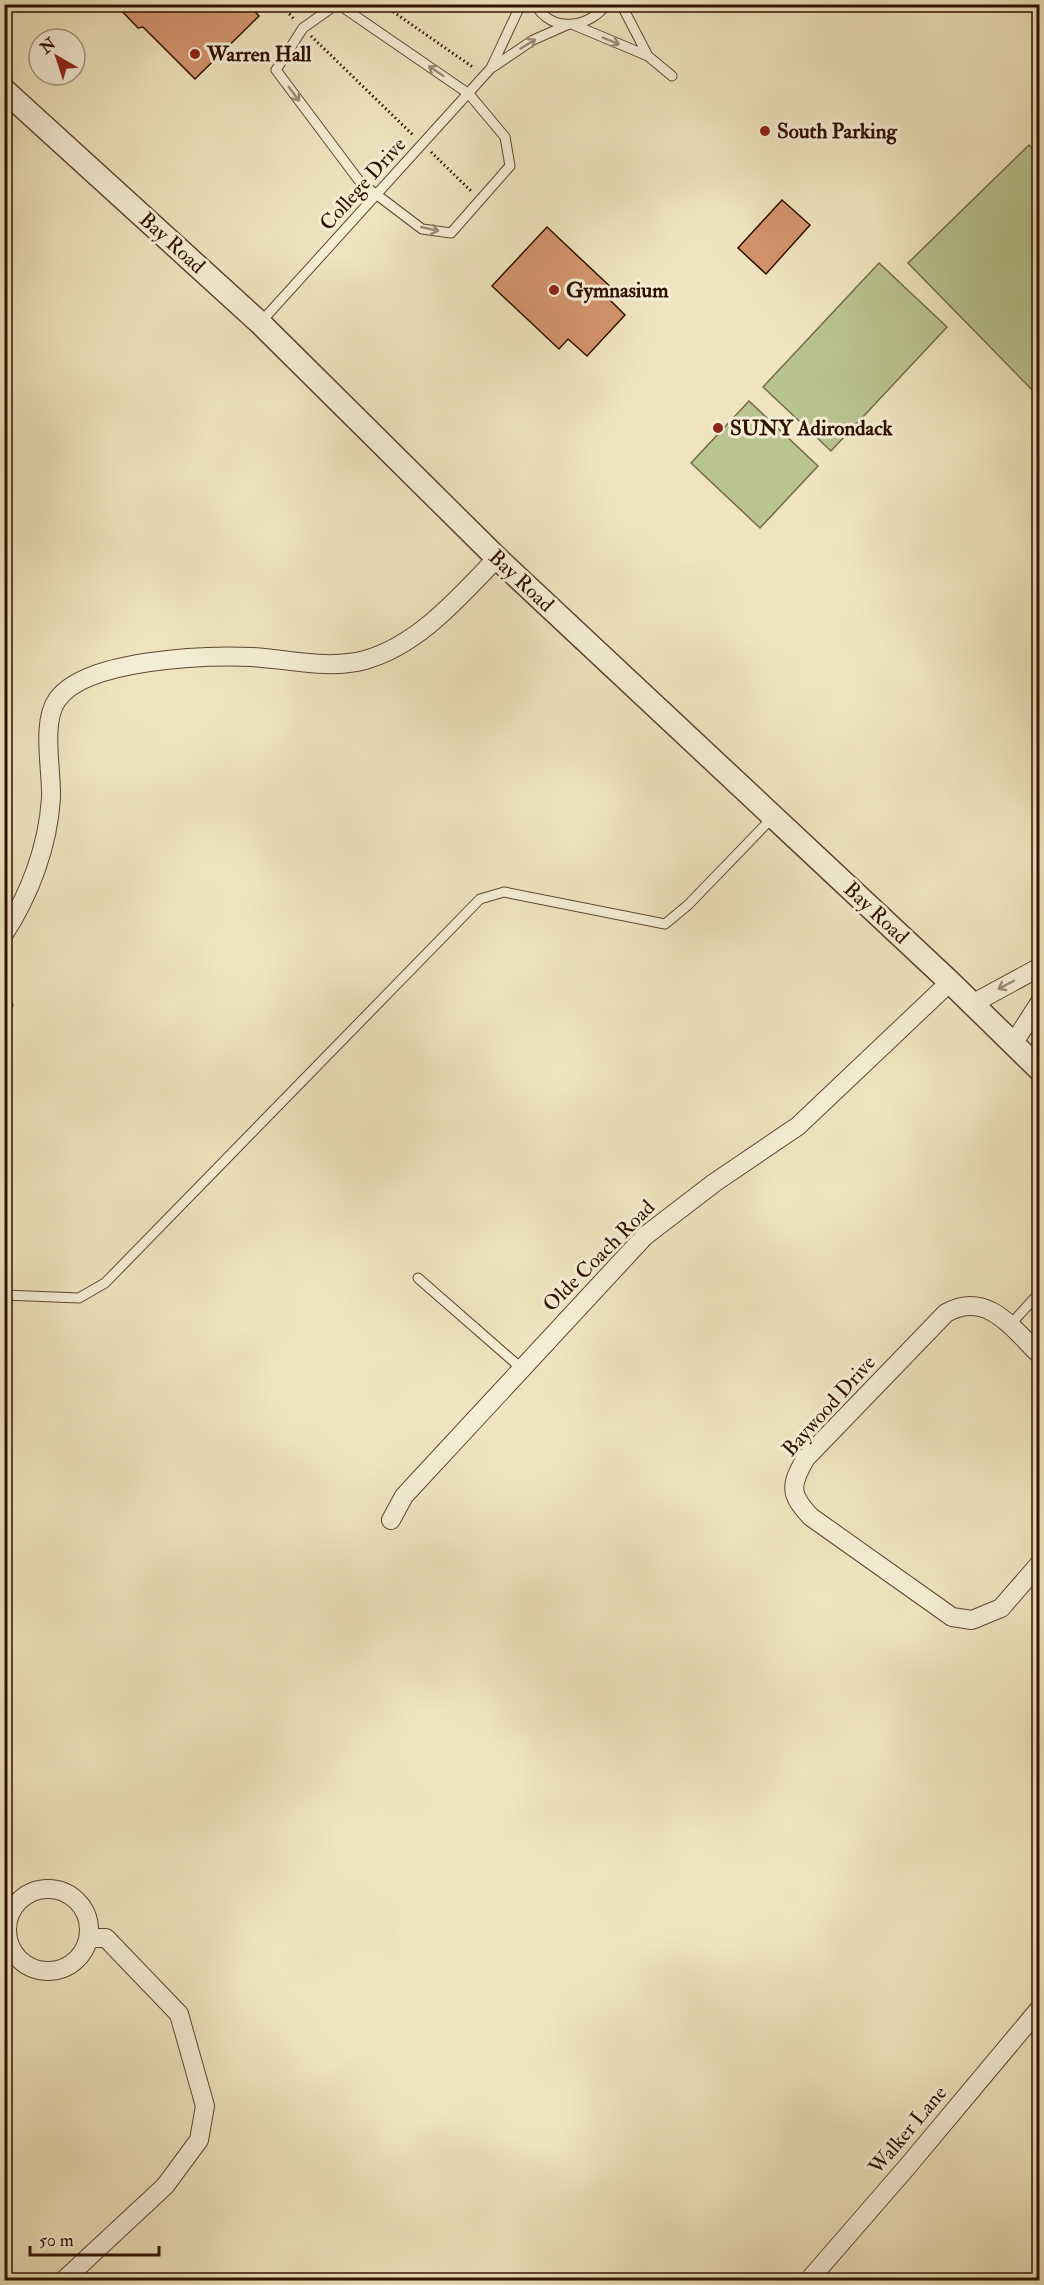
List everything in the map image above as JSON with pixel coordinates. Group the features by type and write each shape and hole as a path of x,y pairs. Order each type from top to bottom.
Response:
{"street":[{"name":"Bay Road","path":"4,90 260,323 497,558 950,982 1040,1070"},
{"path":"4,934 21,908 37,868 46,836 51,798 51,712 58,698 73,686 90,677 122,667 172,658 251,657 325,664 365,660 395,647 426,627 497,558"},
{"path":"972,1004 1040,967"},
{"name":"Olde Coach Road","path":"391,1520 404,1496 645,1236 714,1183 798,1126 950,982"},
{"path":"1013,1044 1040,1002"},
{"name":"Baywood Drive","path":"1040,1355 996,1313 978,1305 960,1305 945,1313 806,1458 796,1475 793,1490 797,1503 811,1517 952,1617 972,1620 1001,1608 1040,1563"},
{"path":"39,1889 56,1889 71,1895 82,1906 89,1922 89,1938 82,1953 71,1964 56,1970 40,1971 25,1965 13,1953 7,1938 7,1922 13,1907 25,1895 39,1889"},
{"path":"64,2280 165,2186 199,2140 205,2106 179,2014 106,1938 89,1938"},
{"name":"Walker Lane","path":"809,2280 1040,2008"}],"lane":[{"path":"337,4 470,94 505,137 510,166 452,233 422,229 360,182 276,70 303,28 337,4"},
{"path":"491,68 521,4"},
{"path":"535,4 548,19 571,25 648,56 672,76"},
{"path":"491,68 533,40 571,25 588,22 600,14 607,4"},
{"path":"621,4 648,56"},
{"name":"College Drive","path":"260,323 470,94 491,68"},
{"path":"4,1295 80,1298 105,1283 480,899 504,892 665,924 688,905 773,817"},
{"path":"4,1002 8,1005 4,1008"},
{"path":"418,1278 521,1368"},
{"path":"1009,1326 1040,1292"}],"path":[{"path":"280,4 294,19"},
{"path":"382,4 474,68"},
{"path":"309,35 415,137"},
{"path":"429,150 481,201"}],"green space":[{"path":"550,5 589,5 570,11 560,10"},
{"path":"1029,145 1040,156 1039,397 908,263"},
{"path":"879,263 947,327 831,451 763,387"},
{"path":"749,401 818,466 760,528 691,463"}],"building":[{"name":"Warren Hall","path":"115,4 248,4 259,16 195,79 143,27 138,28"},
{"path":"782,200 810,225 766,274 738,248"},
{"name":"Gymnasium","path":"547,227 617,293 610,300 625,315 587,356 568,339 559,349 492,286"}],"place":[{"name":"Warren Hall","path":"195,54"},
{"name":"South Parking","path":"765,131"},
{"name":"Gymnasium","path":"554,290"},
{"name":"SUNY Adirondack","path":"718,428"}]}
